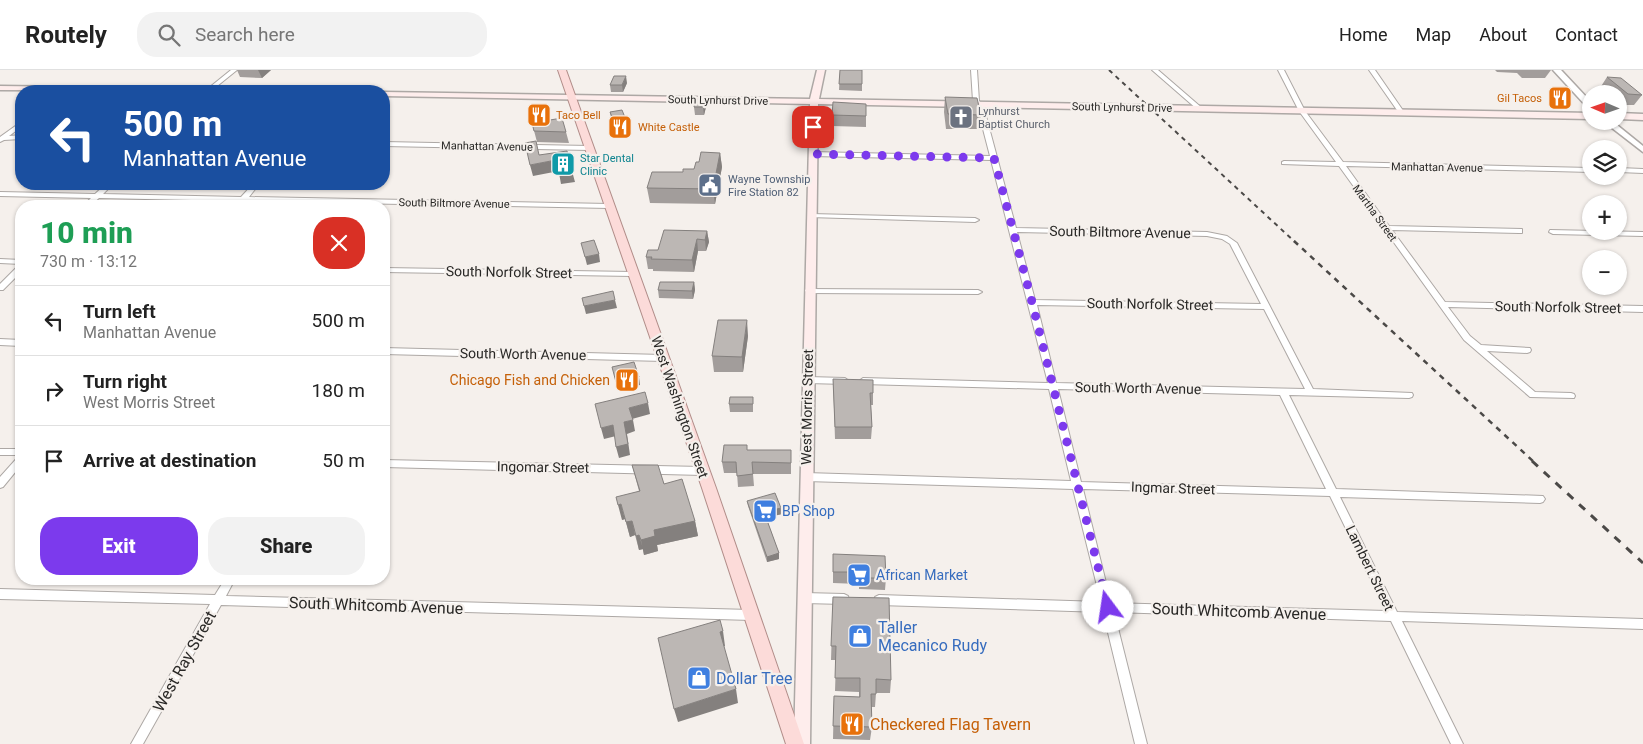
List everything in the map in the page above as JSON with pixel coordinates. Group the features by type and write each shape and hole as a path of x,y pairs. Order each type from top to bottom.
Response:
{"main road":[{"name":"West Washington Street","path":"562,70 795,744"},
{"name":"West Morris Street","path":"802,744 812,154 814,102 821,70"},
{"path":"0,88 15,88"},
{"name":"South Lynhurst Drive","path":"390,94 1582,116"},
{"path":"1628,116 1643,117"}],"street":[{"path":"215,85 234,70"},
{"path":"974,70 976,101 980,105 1054,386 1141,744"},
{"path":"1155,70 1200,109"},
{"name":"Martha Street","path":"1281,70 1302,111 1467,338 1479,348"},
{"path":"1372,70 1401,112"},
{"path":"1557,70 1582,96"},
{"path":"1,139 15,128"},
{"path":"1618,130 1643,150"},
{"path":"1,139 15,138"},
{"name":"Manhattan Avenue","path":"390,144 590,148"},
{"path":"812,154 994,158"},
{"name":"Manhattan Avenue","path":"1284,163 1582,170"},
{"path":"1627,170 1643,171"},
{"path":"93,200 104,190"},
{"path":"243,199 251,190"},
{"name":"South Biltmore Avenue","path":"0,194 295,200"},
{"name":"South Biltmore Avenue","path":"390,202 609,206"},
{"path":"811,216 975,220"},
{"path":"1386,228 1519,231"},
{"name":"South Biltmore Avenue","path":"1013,230 1207,234 1226,238"},
{"path":"1554,232 1643,234"},
{"path":"1226,238 1233,243 1311,393"},
{"path":"0,261 15,262"},
{"name":"South Norfolk Street","path":"390,270 634,274"},
{"path":"0,288 15,274"},
{"path":"809,291 978,292"},
{"name":"South Norfolk Street","path":"1032,302 1267,307"},
{"name":"South Norfolk Street","path":"1442,304 1643,309"},
{"path":"0,342 15,343"},
{"path":"1479,348 1527,350"},
{"path":"1479,348 1533,395 1571,396"},
{"name":"South Worth Avenue","path":"390,351 663,358"},
{"name":"South Worth Avenue","path":"808,380 1409,395"},
{"name":"Lambert Street","path":"1283,392 1457,744"},
{"path":"0,452 15,452"},
{"name":"Ingomar Street","path":"390,463 702,471"},
{"path":"0,484 15,466"},
{"name":"Ingmar Street","path":"806,477 1540,499"},
{"name":"West Ray Street","path":"137,744 227,585"},
{"name":"South Whitcomb Avenue","path":"0,594 751,615"},
{"name":"South Whitcomb Avenue","path":"804,598 1643,624"}],"building":[{"path":"840,70 862,70 862,84 839,84"},
{"path":"614,76 626,76 622,85 610,85"},
{"path":"1607,77 1621,78 1642,95 1628,94 1628,85 1617,85"},
{"path":"945,97 977,98 981,115 948,114"},
{"path":"696,99 705,100 703,107 694,107"},
{"path":"833,102 866,104 866,116 832,115"},
{"path":"622,110 626,120 614,122 610,112"},
{"path":"562,118 566,132 534,131 532,123"},
{"path":"536,141 539,155 567,151 572,171 559,173 556,160 530,165 525,143"},
{"path":"701,152 720,153 713,189 647,188 652,172 683,172 683,169 694,169 696,162 699,162"},
{"path":"664,230 707,231 705,240 697,239 692,260 651,259 652,257 646,257 648,250 658,250"},
{"path":"594,240 599,254 585,257 581,243"},
{"path":"660,282 694,282 692,291 658,290"},
{"path":"613,291 615,300 584,306 582,298"},
{"path":"718,320 747,320 742,357 712,356"},
{"path":"634,362 639,377 616,382 612,367"},
{"path":"833,379 873,380 873,393 870,393 872,427 835,427"},
{"path":"645,392 648,403 629,408 633,420 624,422 628,444 616,447 613,425 601,428 595,404"},
{"path":"730,397 753,397 753,404 729,404"},
{"path":"724,445 747,445 747,450 791,450 791,463 752,462 753,474 737,476 736,462 722,462"},
{"path":"632,465 658,465 664,484 682,479 695,521 654,530 655,536 641,540 639,535 636,536 632,521 626,522 621,504 618,505 616,497 640,491"},
{"path":"775,493 781,508 764,512 779,553 767,557 747,501"},
{"path":"833,554 885,556 886,578 860,578 860,572 833,572"},
{"name":"Taller Mecanico Rudy","path":"833,597 889,598 891,680 876,679 876,694 871,694 872,727 833,726 834,696 860,697 860,678 835,678 836,646 831,646"},
{"name":"Dollar Tree","path":"720,620 723,631 720,632 736,689 674,709 658,638"}],"railway":[{"path":"1109,70 1295,242"},
{"path":"1294,241 1534,462"},
{"path":"1532,461 1643,563"}],"place":[{"name":"Gil Tacos","path":"1560,98"},
{"name":"Taco Bell","path":"539,115"},
{"name":"Lynhurst Baptist Church","path":"961,117"},
{"name":"White Castle","path":"620,127"},
{"name":"Star Dental Clinic","path":"563,164"},
{"name":"Wayne Township Fire Station 82","path":"710,185"},
{"name":"Chicago Fish and Chicken","path":"627,380"},
{"name":"BP Shop","path":"765,511"},
{"name":"African Market","path":"859,575"},
{"name":"Taller Mecanico Rudy","path":"860,636"},
{"name":"Dollar Tree","path":"699,678"},
{"name":"Checkered Flag Tavern","path":"852,724"}],"route":[{"path":"813,127 812,154 994,158 1108,607"}]}
